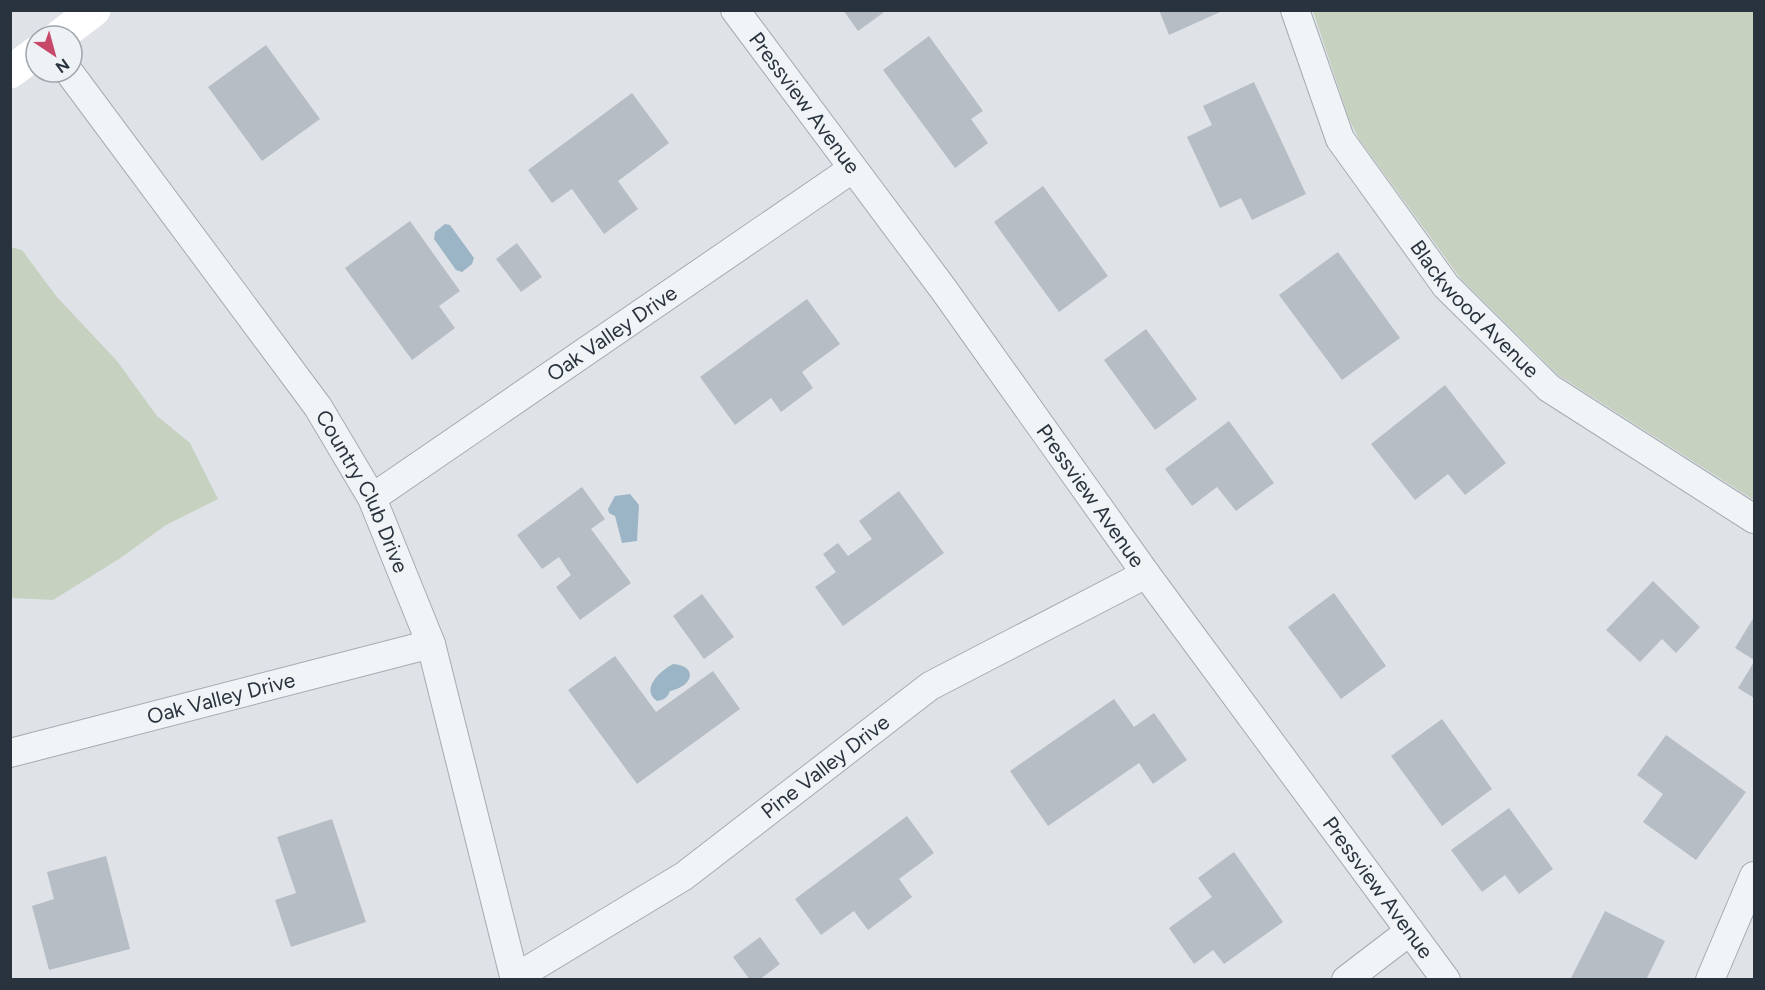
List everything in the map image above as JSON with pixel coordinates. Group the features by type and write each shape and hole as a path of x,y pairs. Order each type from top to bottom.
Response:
{"street":[{"path":"76,24 94,10"},
{"name":"Pressview Avenue","path":"735,10 944,290 1146,574 1446,980"},
{"name":"Blackwood Avenue","path":"1295,10 1340,139 1446,286 1549,388 1755,519"},
{"path":"10,72 24,62"},
{"name":"Country Club Drive","path":"78,84 318,407 372,498 431,644 515,979"},
{"name":"Oak Valley Drive","path":"372,498 852,169"},
{"name":"Pine Valley Drive","path":"515,979 684,876 930,686 1146,574"},
{"name":"Oak Valley Drive","path":"10,753 431,644"},
{"path":"1710,980 1750,883 1755,876"},
{"path":"1346,980 1410,932"}],"green space":[{"path":"1313,11 1754,11 1754,500 1558,375 1461,279 1359,139 1349,119"},
{"path":"10,247 22,250 56,296 117,361 157,416 190,443 218,499 166,525 119,559 53,600 13,598 11,595"}],"water":[{"path":"445,224 450,225 474,258 472,264 462,272 456,270 434,239 435,232"},
{"path":"630,494 639,505 637,541 622,543 615,516 609,513 608,509 615,496"},
{"path":"673,664 686,668 690,676 688,681 670,691 662,700 657,701 650,691 651,686 663,671"}],"building":[{"path":"843,10 887,10 858,31"},
{"path":"1159,10 1220,10 1220,12 1169,35"},
{"path":"929,36 983,111 971,119 988,143 955,168 883,70"},
{"path":"266,45 320,119 262,161 208,87"},
{"path":"1254,82 1306,194 1252,220 1241,198 1220,208 1187,137 1212,125 1203,106"},
{"path":"632,93 669,143 618,181 638,209 604,234 572,189 552,203 528,170"},
{"path":"1043,186 1108,276 1059,312 994,222"},
{"path":"410,221 460,291 439,306 455,328 412,360 345,268"},
{"path":"517,243 542,277 521,292 496,259"},
{"path":"1338,252 1400,338 1342,380 1279,295"},
{"path":"807,299 840,344 802,372 813,388 781,412 771,398 735,425 700,377"},
{"path":"1146,329 1197,399 1155,430 1104,360"},
{"path":"1445,385 1506,463 1465,495 1448,474 1415,500 1371,444"},
{"path":"1229,421 1274,483 1236,511 1217,487 1192,506 1165,469"},
{"path":"582,487 605,519 591,529 631,583 580,620 556,587 571,575 559,557 542,569 517,535"},
{"path":"899,491 944,553 843,626 815,587 836,572 823,554 838,543 848,556 872,539 859,521"},
{"path":"1653,581 1700,627 1676,653 1662,639 1640,662 1606,630"},
{"path":"1334,593 1386,666 1341,699 1288,627"},
{"path":"702,594 734,637 704,659 673,616"},
{"path":"1754,617 1754,660 1735,648"},
{"path":"615,656 656,712 713,671 740,709 637,784 568,690"},
{"path":"1754,662 1754,698 1738,688"},
{"path":"1114,699 1134,727 1154,713 1187,760 1153,784 1139,763 1048,826 1010,771"},
{"path":"1442,719 1492,789 1442,826 1391,756"},
{"path":"1666,735 1746,792 1696,860 1643,822 1663,794 1637,775"},
{"path":"1509,808 1553,869 1519,894 1505,875 1482,892 1451,850"},
{"path":"907,816 934,853 899,879 912,897 868,930 854,911 821,935 795,899"},
{"path":"332,819 366,922 291,947 275,900 296,893 277,837"},
{"path":"1234,852 1283,922 1224,964 1213,950 1194,964 1169,928 1212,897 1198,878"},
{"path":"106,856 130,949 49,970 32,906 54,899 47,872"},
{"path":"1605,911 1665,941 1646,980 1570,980"},
{"path":"760,937 780,964 759,980 750,980 733,957"}]}
